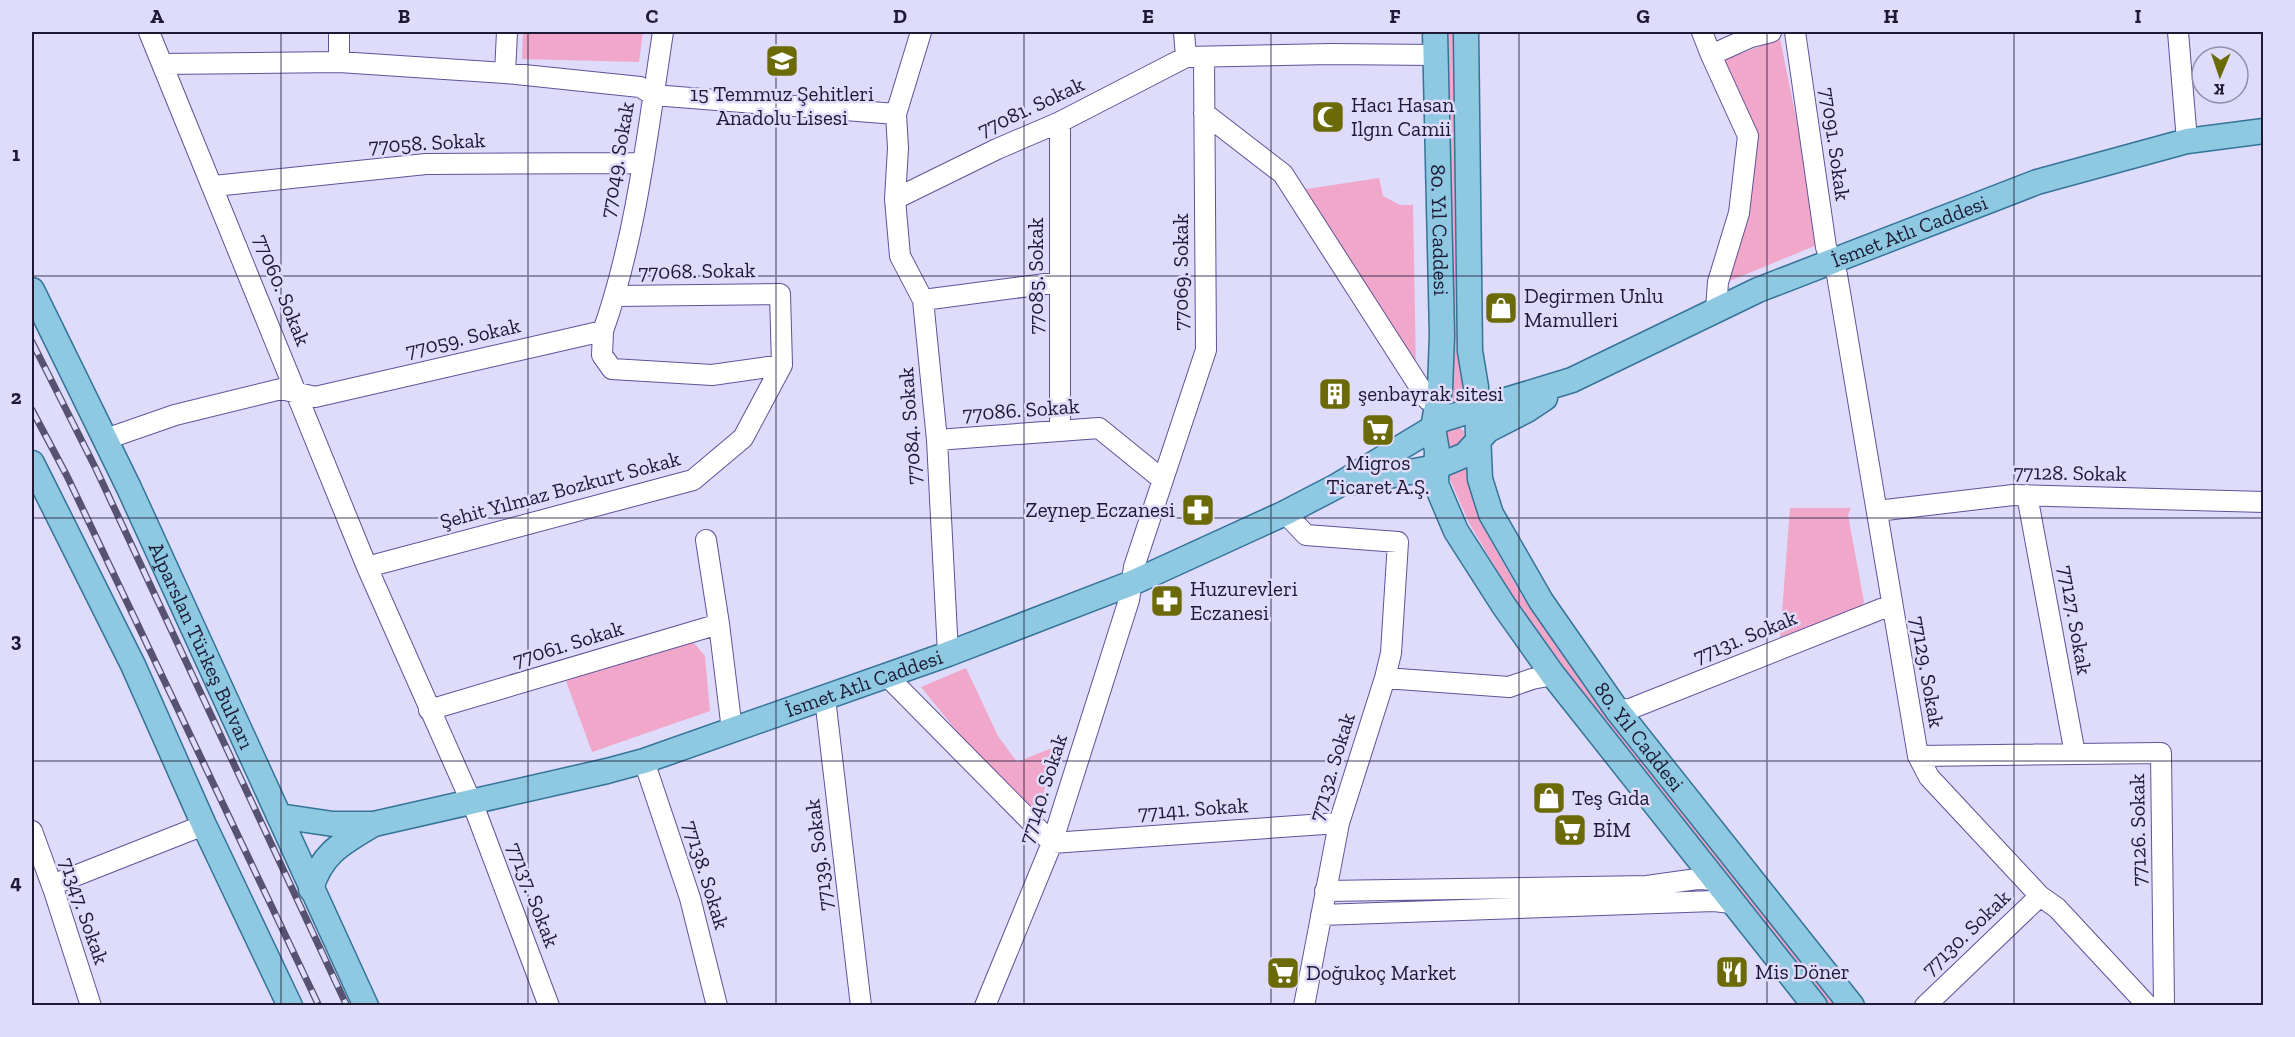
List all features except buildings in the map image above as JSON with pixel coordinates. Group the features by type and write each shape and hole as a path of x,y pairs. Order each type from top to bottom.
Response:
{"main road":[{"name":"80. Yıl Caddesi","path":"1466,32 1470,351 1480,479 1491,514 1541,601 1617,710 1852,1005"},
{"name":"80. Yıl Caddesi","path":"1435,43 1442,335 1438,402 1433,428 1437,451 1436,484 1456,531 1504,606 1553,675 1731,903 1815,1005"},
{"name":"İsmet Atlı Caddesi","path":"1335,487 1436,467 1465,455 1488,430 1527,410 1572,380 1716,309 1758,290 2037,182 2187,141 2264,131"},
{"name":"Alparslan Türkeş Bulvarı","path":"32,290 106,438 366,1005"},
{"name":"İsmet Atlı Caddesi","path":"374,824 644,761 948,654 1132,583 1285,513 1335,487 1433,428 1440,420 1572,380"},
{"path":"34,474 133,665 204,825 290,1005"},
{"path":"279,816 333,824 374,824"},
{"path":"311,889 314,878 335,847 374,824"}],"street":[{"name":"77060. Sokak","path":"149,32 214,186 367,567 429,710"},
{"path":"339,32 339,62"},
{"path":"505,73 507,32"},
{"name":"77049. Sokak","path":"615,296 643,163 663,32"},
{"path":"163,63 339,62 505,73 640,87 653,95 896,114 921,32"},
{"name":"77069. Sokak","path":"1132,583 1134,567 1206,350 1204,113 1195,57 1184,32"},
{"path":"1702,32 1748,136 1739,213 1718,282 1716,309"},
{"path":"1711,55 1751,37 1771,32"},
{"name":"77091. Sokak","path":"1795,32 1826,247 1833,262"},
{"path":"2178,32 2187,141"},
{"path":"1195,57 1331,54 1435,43"},
{"name":"77081. Sokak","path":"895,199 1195,57"},
{"path":"1204,113 1283,174 1428,400 1438,402"},
{"name":"77084. Sokak","path":"896,114 898,148 895,199 900,256 923,300 936,440 948,654"},
{"name":"77085. Sokak","path":"1060,122 1060,430"},
{"name":"77058. Sokak","path":"214,186 426,164 643,163"},
{"name":"77129. Sokak","path":"1833,262 1918,756 1929,777 2040,896 2057,908 2148,1005"},
{"path":"923,300 1060,282"},
{"name":"77068. Sokak","path":"615,296 780,294 783,365"},
{"path":"615,296 603,331 602,355 612,369 712,375 783,365"},
{"name":"77059. Sokak","path":"106,438 175,415 281,389 315,397 603,331"},
{"name":"Şehit Yılmaz Bozkurt Sokak","path":"367,567 693,480 743,438 783,365"},
{"name":"77086. Sokak","path":"936,440 1100,428 1163,480"},
{"name":"77128. Sokak","path":"1877,511 2027,495 2264,502"},
{"name":"77127. Sokak","path":"2027,495 2075,754"},
{"name":"77132. Sokak","path":"1285,513 1306,535 1398,542 1391,654 1339,823 1304,1005"},
{"path":"706,540 720,624 732,730"},
{"name":"77140. Sokak","path":"985,1005 1052,843 1130,600 1132,583"},
{"name":"77131. Sokak","path":"1617,710 1630,709 1891,605"},
{"name":"77061. Sokak","path":"429,710 720,624"},
{"path":"1385,678 1509,687 1532,678 1553,675"},
{"path":"888,676 1052,843"},
{"name":"77139. Sokak","path":"825,698 861,1005"},
{"name":"77137. Sokak","path":"429,710 471,802 549,1005"},
{"name":"77126. Sokak","path":"1918,756 2161,753 2164,1005"},
{"name":"77138. Sokak","path":"644,761 690,898 717,1005"},
{"name":"77141. Sokak","path":"1052,843 1339,823"},
{"path":"52,885 204,825"},
{"name":"71347. Sokak","path":"32,831 91,1005"},
{"path":"1325,891 1647,886 1714,879"},
{"name":"77130. Sokak","path":"1925,1005 2040,896"},
{"path":"1321,915 1714,901 1731,903"}],"shaded area":[{"path":"523,32 643,32 639,62 522,59"},
{"path":"1445,32 1454,32 1469,399 1447,406"},
{"path":"1780,39 1800,137 1817,245 1727,282 1755,138 1723,60"},
{"path":"1379,178 1383,196 1400,205 1413,205 1416,371 1300,190"},
{"path":"1459,427 1465,432 1464,443 1451,449 1447,447 1445,429"},
{"path":"1468,466 1480,522 1522,596 1586,689 1839,1005 1827,1005 1578,693 1514,599 1469,523 1447,473"},
{"path":"1790,508 1851,508 1848,515 1864,602 1860,608 1780,639"},
{"path":"690,638 705,656 710,711 592,752 566,681"},
{"path":"966,668 998,736 1017,762 1057,746 1037,815 1025,816 921,687"}],"railway":[{"path":"32,342 96,469 347,1006"},
{"path":"32,410 67,476 319,1006"}],"place":[{"name":"15 Temmuz Şehitleri Anadolu Lisesi","path":"782,61"},
{"name":"Hacı Hasan Ilgın Camii","path":"1328,117"},
{"name":"Degirmen Unlu Mamulleri","path":"1501,308"},
{"name":"şenbayrak sitesi","path":"1335,394"},
{"name":"Migros Ticaret A.Ş.","path":"1378,430"},
{"name":"Zeynep Eczanesi","path":"1198,510"},
{"name":"Huzurevleri Eczanesi","path":"1167,601"},
{"name":"Teş Gıda","path":"1549,798"},
{"name":"BİM","path":"1570,830"},
{"name":"Mis Döner","path":"1732,972"},
{"name":"Doğukoç Market","path":"1283,973"}]}
